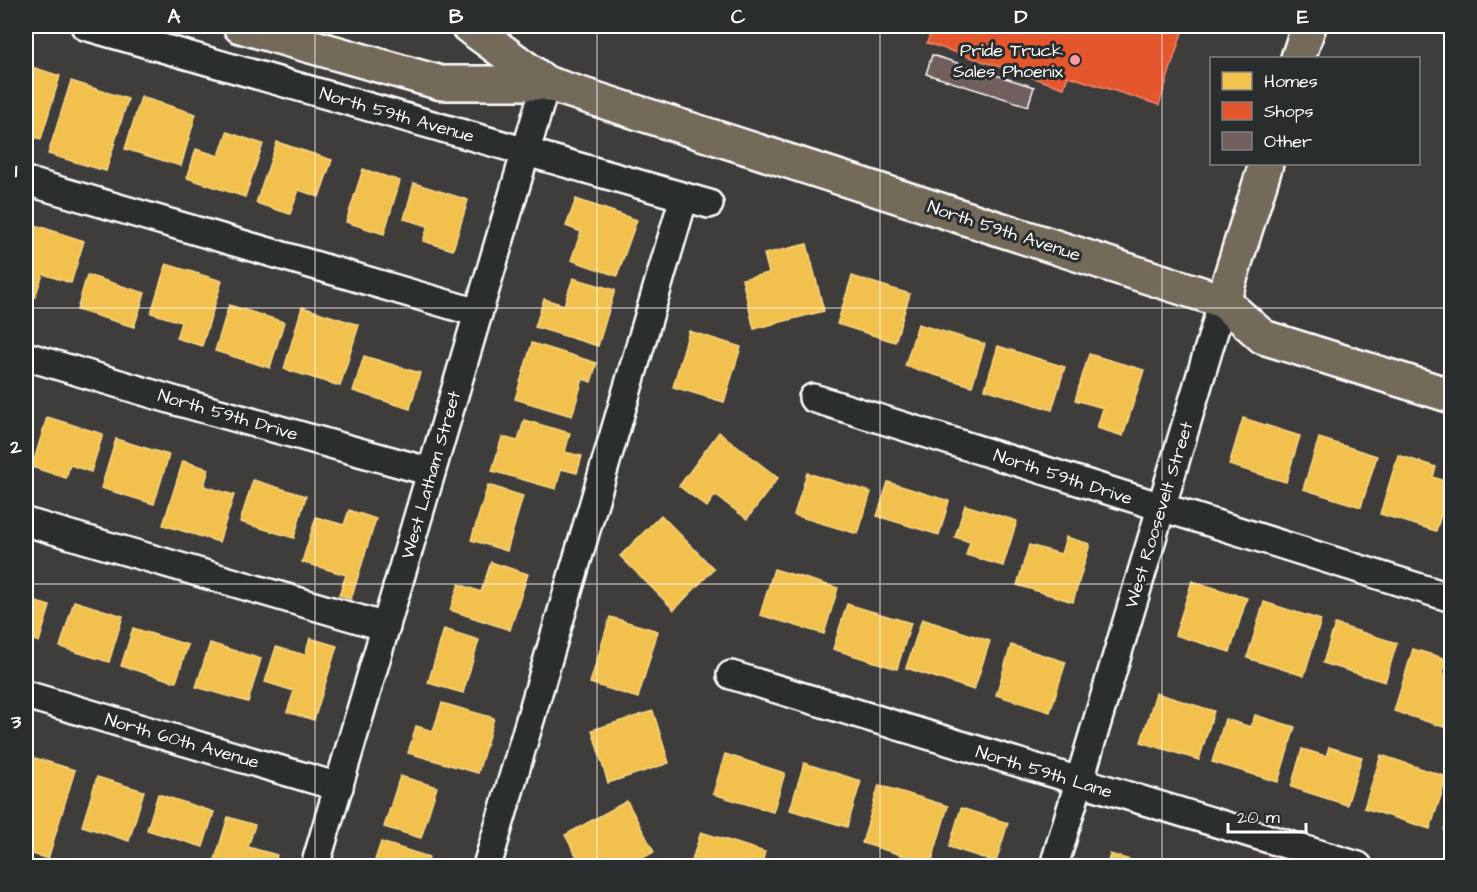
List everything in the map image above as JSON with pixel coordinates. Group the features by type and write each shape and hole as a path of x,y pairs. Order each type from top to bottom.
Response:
{"main road":[{"name":"North 59th Avenue","path":"240,26 441,83 546,83 1223,302 1263,337 1452,396"},
{"name":"North 59th Avenue","path":"468,26 546,83"},
{"path":"1298,57 1309,26"},
{"name":"West Roosevelt Street","path":"1223,302 1266,165"}],"street":[{"name":"North 59th Avenue","path":"85,26 697,200 487,867"},
{"name":"West Latham Street","path":"315,867 546,83"},
{"path":"26,182 478,313"},
{"name":"West Roosevelt Street","path":"1054,867 1223,302"},
{"name":"North 59th Drive","path":"26,356 176,401 431,472"},
{"name":"North 59th Drive","path":"813,398 1452,598"},
{"path":"26,522 386,627"},
{"name":"North 59th Lane","path":"731,675 1358,867"},
{"name":"North 60th Avenue","path":"26,695 339,787"}],"building: Homes":[{"path":"26,65 60,76 41,139 26,135"},
{"path":"71,81 128,99 106,171 48,154"},
{"path":"141,97 196,114 181,166 125,149"},
{"path":"227,132 263,144 245,197 187,178 196,149 219,156"},
{"path":"277,142 332,160 319,197 299,190 290,214 256,203"},
{"path":"363,169 400,181 384,234 346,222"},
{"path":"414,183 468,200 453,250 423,241 428,226 404,219"},
{"path":"576,199 637,220 617,276 571,260 581,232 566,226"},
{"path":"29,223 84,241 71,283 43,274 35,297 26,294 26,234"},
{"path":"807,244 824,311 754,329 742,279 769,273 764,254"},
{"path":"166,264 222,281 202,346 176,338 181,322 151,313"},
{"path":"87,275 145,293 134,327 77,310"},
{"path":"852,276 910,294 895,342 837,324"},
{"path":"573,278 615,290 598,346 535,327 544,299 564,305"},
{"path":"229,305 284,322 270,368 215,351"},
{"path":"302,307 359,325 340,386 284,369"},
{"path":"918,324 985,344 972,386 905,366"},
{"path":"689,331 741,347 724,402 673,387"},
{"path":"532,343 597,363 591,382 583,379 572,416 515,399"},
{"path":"998,346 1065,367 1052,410 985,389"},
{"path":"1089,354 1144,370 1123,436 1097,428 1103,408 1075,400"},
{"path":"364,356 420,373 410,409 353,391"},
{"path":"26,413 31,414 26,434"},
{"path":"47,417 103,434 91,472 70,465 66,478 32,467"},
{"path":"1243,418 1300,436 1286,482 1229,465"},
{"path":"524,420 570,433 565,452 582,456 577,473 561,469 556,489 492,471 502,437 518,441"},
{"path":"719,432 778,478 747,519 715,495 707,507 679,486"},
{"path":"1319,438 1377,456 1361,507 1303,489"},
{"path":"116,439 169,455 154,504 101,488"},
{"path":"1398,455 1436,467 1433,477 1451,483 1436,531 1380,514"},
{"path":"183,461 209,469 204,486 234,495 219,542 163,525"},
{"path":"807,473 871,492 858,534 794,515"},
{"path":"253,480 306,496 294,538 240,522"},
{"path":"888,482 949,501 939,535 877,516"},
{"path":"488,485 523,496 507,551 471,540"},
{"path":"965,505 1017,521 1003,566 966,555 970,542 955,537"},
{"path":"349,510 376,519 351,599 339,595 346,575 302,562 316,517 344,525"},
{"path":"661,515 714,569 674,610 620,556"},
{"path":"1066,537 1090,544 1073,602 1017,585 1029,545 1061,554"},
{"path":"491,562 528,574 510,630 450,610 459,584 481,592"},
{"path":"774,569 838,588 824,634 760,615"},
{"path":"1192,581 1247,598 1230,652 1175,635"},
{"path":"26,599 50,606 39,642 26,637"},
{"path":"74,601 123,616 109,662 60,647"},
{"path":"1264,602 1321,620 1304,676 1247,658"},
{"path":"847,604 911,623 897,669 833,649"},
{"path":"610,617 658,631 638,698 590,683"},
{"path":"922,619 990,641 974,690 906,668"},
{"path":"1335,624 1397,643 1385,682 1323,663"},
{"path":"133,628 188,645 176,682 121,666"},
{"path":"444,629 479,640 463,693 428,683"},
{"path":"310,638 337,646 314,720 287,712 294,691 265,682 276,647 305,655"},
{"path":"210,643 261,659 248,702 196,687"},
{"path":"1011,645 1066,662 1050,712 996,695"},
{"path":"1413,649 1447,659 1443,673 1452,676 1450,729 1394,711"},
{"path":"1156,693 1214,711 1199,760 1141,742"},
{"path":"442,703 494,718 478,773 408,753 416,726 433,731"},
{"path":"653,711 669,763 608,783 592,730"},
{"path":"1255,715 1295,727 1278,782 1212,762 1225,719 1251,727"},
{"path":"1329,747 1362,757 1347,805 1291,787 1302,749 1326,756"},
{"path":"725,754 785,773 773,812 713,794"},
{"path":"1381,755 1447,777 1430,829 1364,808"},
{"path":"35,758 75,770 48,859 26,852 26,788"},
{"path":"804,763 861,781 847,827 790,810"},
{"path":"400,776 437,787 421,838 384,827"},
{"path":"97,777 144,791 129,841 82,826"},
{"path":"879,785 948,806 931,864 862,843"},
{"path":"158,794 214,812 203,847 147,830"},
{"path":"627,801 654,852 628,866 582,866 565,835"},
{"path":"1452,806 1452,832 1444,830"},
{"path":"961,808 1008,823 996,862 949,847"},
{"path":"228,817 255,825 248,847 277,855 274,866 213,866"},
{"path":"701,832 765,852 761,866 690,866"},
{"path":"381,842 429,857 426,866 373,866"},
{"path":"1110,854 1150,866 1107,866"}],"building: Shops":[{"name":"Pride Truck Sales Phoenix","path":"933,26 1184,26 1159,105 1068,76 1064,88 927,43"}],"building: Other":[{"path":"932,55 1034,87 1028,106 926,74"}],"place":[{"name":"Pride Truck Sales Phoenix","path":"1075,60"}]}
